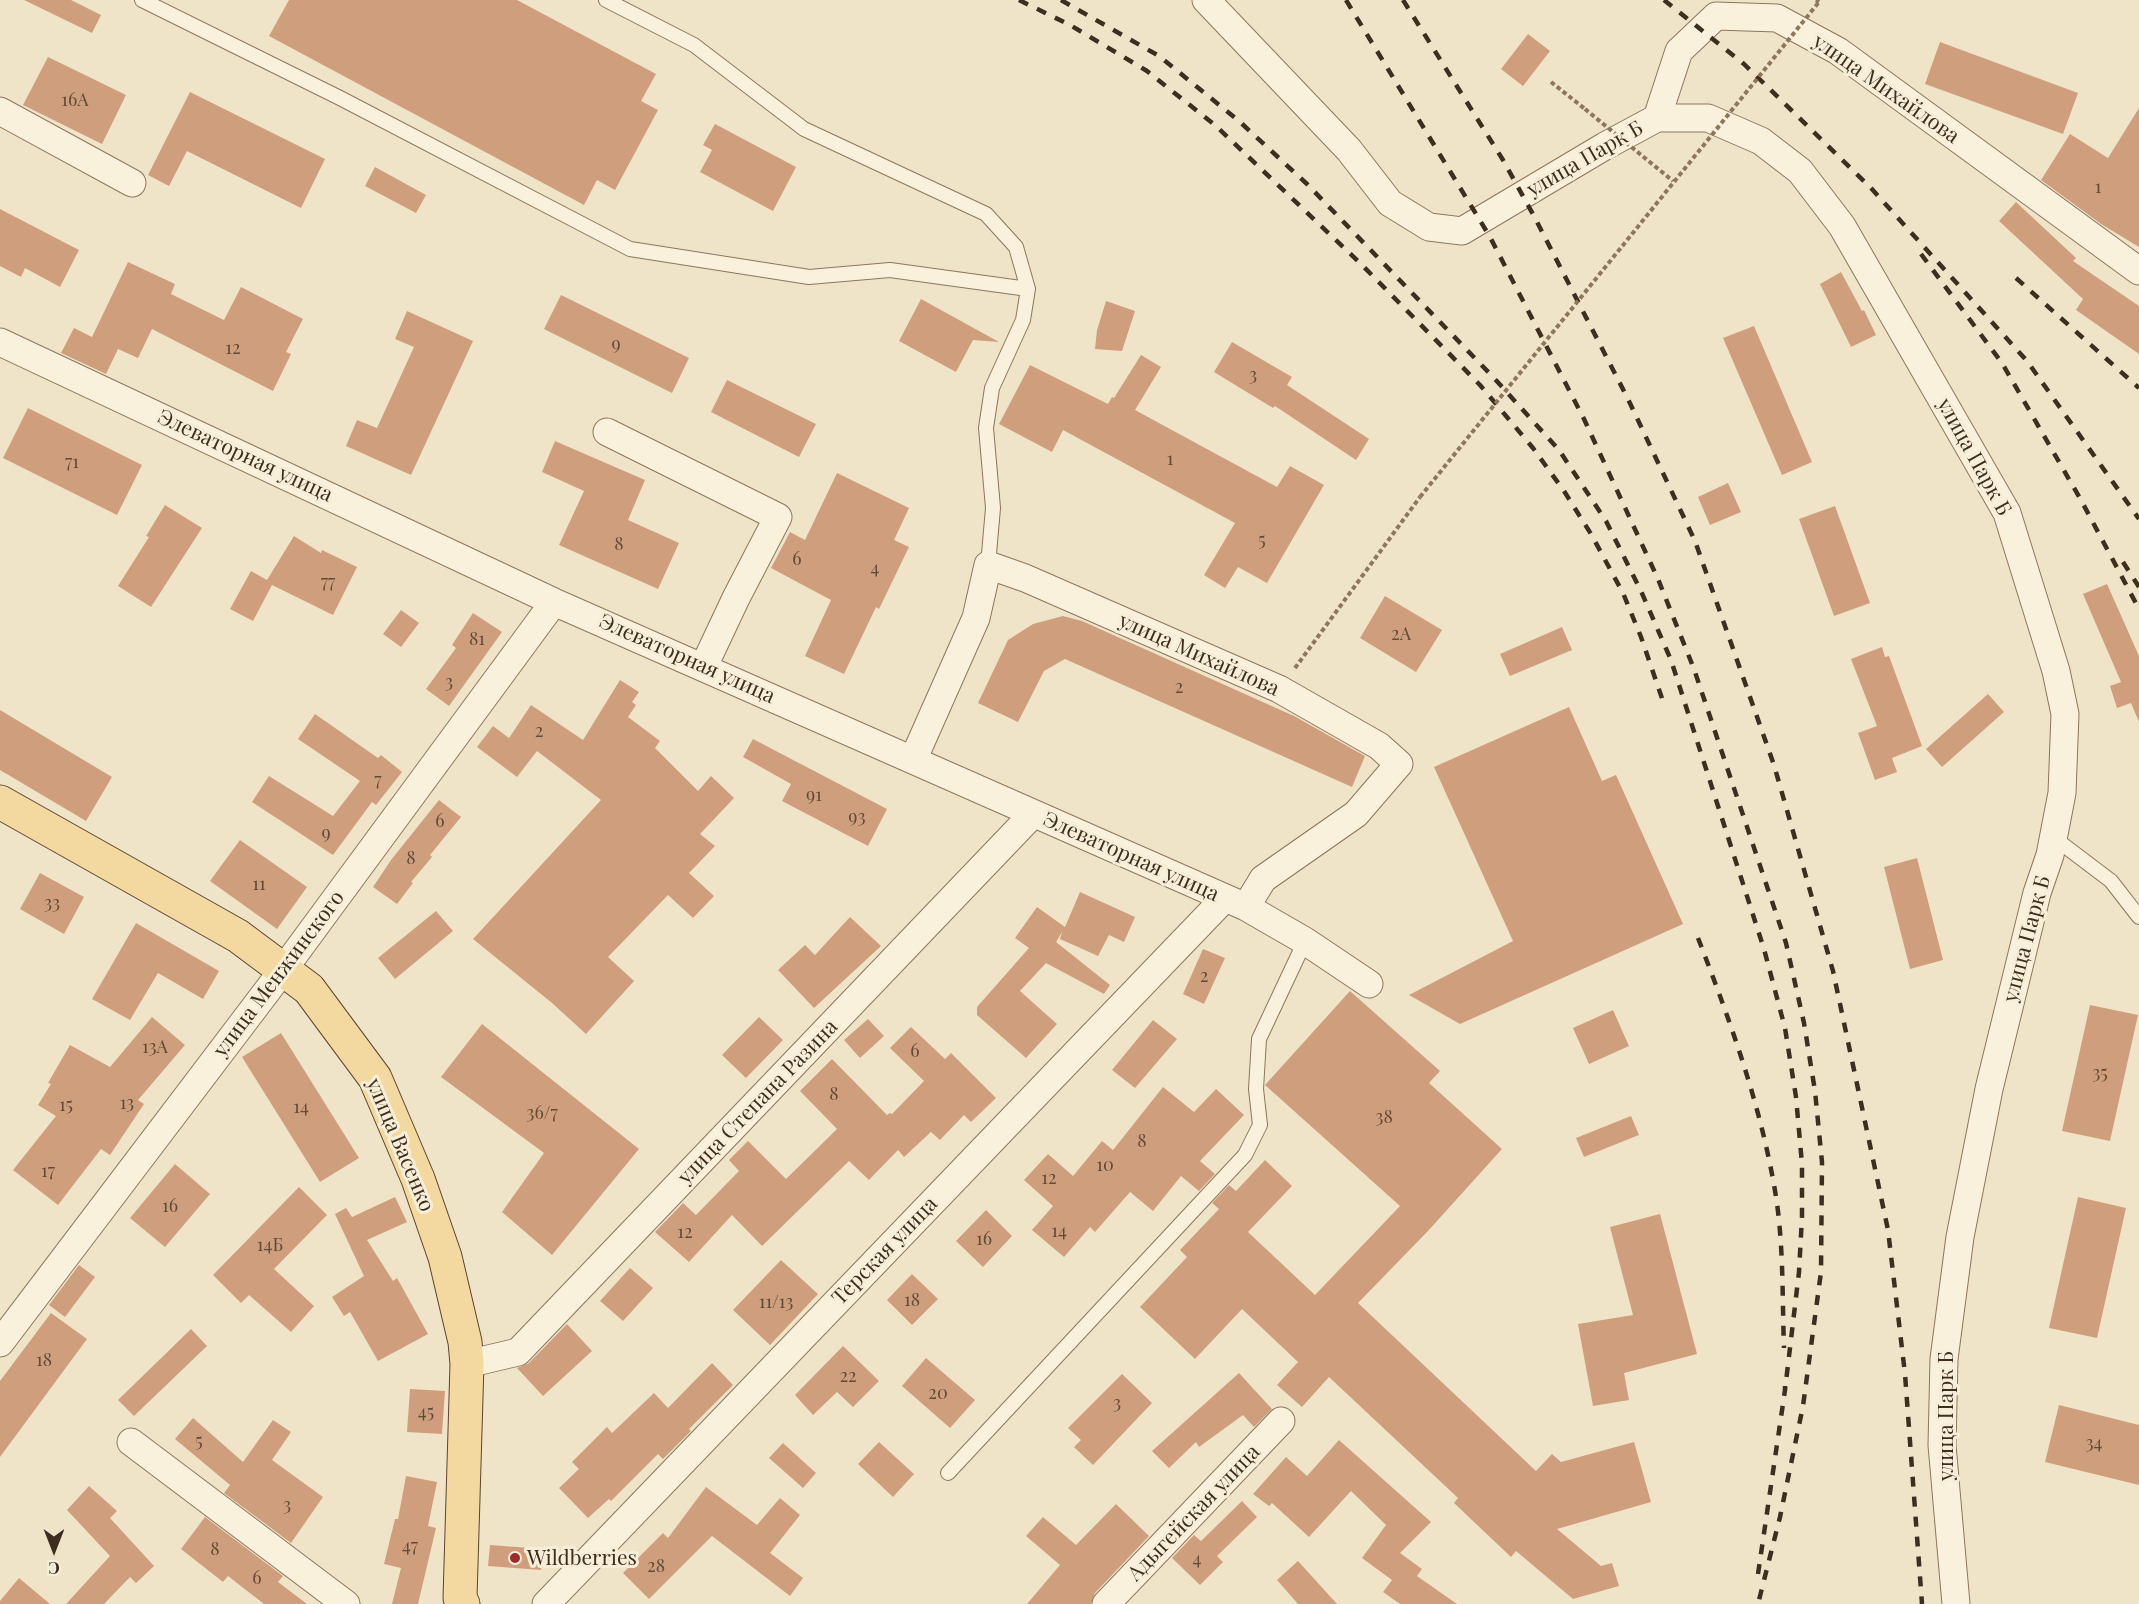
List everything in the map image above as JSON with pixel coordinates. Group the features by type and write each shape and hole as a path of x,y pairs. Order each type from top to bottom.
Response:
{"main road":[{"name":"улица Васенко","path":"0,802 238,936 309,989 375,1078 418,1179 445,1257 465,1342 467,1364 460,1598 463,1604"}],"street":[{"name":"улица Парк Б","path":"1207,0 1348,150 1390,203 1429,227 1462,231 1605,146 1657,118 1708,118 1761,141 1800,171 1842,226 2007,513 2056,671 2065,714 2062,793 2050,855 2037,893 1989,1089 1960,1237 1944,1359 1942,1445 1956,1604"},
{"name":"улица Михайлова","path":"1657,118 1679,51 1716,16 1777,18 1838,51 2139,272"},
{"path":"0,111 132,183"},
{"name":"Элеваторная улица","path":"0,342 554,602 704,666 1235,902 1305,941 1369,984"},
{"path":"607,432 778,517 704,666"},
{"name":"улица Михайлова","path":"988,565 1280,689 1378,746 1399,764"},
{"path":"913,760 976,618 988,565"},
{"name":"улица Менжинского","path":"0,1343 283,970 554,602"},
{"name":"Терская улица","path":"546,1604 1235,902 1263,879 1356,814 1399,764"},
{"name":"улица Степана Разина","path":"467,1364 518,1352 1033,814"},
{"name":"Адыгейская улица","path":"1106,1604 1281,1421"},
{"path":"131,1442 346,1604"}],"lane":[{"path":"142,0 340,98 630,249 809,277 890,270 1028,289"},
{"path":"606,0 694,45 804,129 986,214 1016,247 1028,289 1023,320 992,388 986,428 993,508 988,565"},
{"path":"2053,837 2111,881 2139,917"},
{"path":"948,1473 1245,1155 1260,1125 1256,1089 1259,1039 1305,941"}],"path":[{"path":"1280,689 1420,497 1817,1"},
{"path":"1551,82 1673,181"}],"building":[{"path":"24,0 71,0 101,15 92,33"},
{"path":"289,0 517,0 656,74 641,101 658,110 615,190 597,180 584,205 269,36"},
{"path":"1528,34 1550,51 1523,86 1501,69"},
{"path":"1940,42 2078,93 2063,134 1925,84"},
{"path":"48,57 126,95 102,144 23,105"},
{"path":"190,92 325,159 301,208 187,151 169,186 148,175"},
{"path":"2139,108 2139,247 2101,224 2041,180 2070,134 2108,158"},
{"path":"715,124 796,167 773,211 700,172 712,150 703,145"},
{"path":"375,167 426,195 416,213 365,186"},
{"path":"2016,202 2076,258 2073,261 2139,306 2139,354 2076,310 2083,299 1999,221"},
{"path":"0,209 79,250 60,287 25,268 21,277 0,266"},
{"path":"128,262 175,284 171,294 224,320 241,287 303,319 286,352 291,354 273,391 152,329 138,358 118,349 106,374 61,353 74,328 92,337"},
{"path":"1841,272 1876,335 1851,347 1820,284"},
{"path":"561,295 689,358 672,393 544,329"},
{"path":"921,299 999,342 973,340 956,372 899,341"},
{"path":"1106,301 1135,311 1122,351 1095,349 1097,330"},
{"path":"407,311 473,341 411,475 346,446 357,420 377,428 414,347 395,339"},
{"path":"1754,326 1812,462 1782,475 1723,338"},
{"path":"1232,342 1292,377 1287,385 1369,439 1356,460 1275,406 1273,408 1214,372"},
{"path":"1141,355 1161,367 1135,410 1277,487 1290,466 1324,485 1267,583 1238,567 1225,588 1204,575 1235,523 1063,430 1052,452 999,424 1030,365 1108,404"},
{"path":"727,380 816,424 799,457 711,412"},
{"path":"28,408 142,465 117,515 3,458"},
{"path":"555,441 645,480 628,520 679,543 658,589 559,545 584,491 542,472"},
{"path":"837,473 909,508 894,540 909,547 879,609 876,607 844,674 805,656 831,600 771,568 790,532 805,540"},
{"path":"1728,483 1741,512 1710,525 1698,497"},
{"path":"165,505 202,528 151,607 118,586 149,537 146,536"},
{"path":"1835,506 1870,603 1834,616 1799,519"},
{"path":"294,536 321,553 322,550 357,567 333,615 272,585 253,621 230,609 251,571 267,580"},
{"path":"2107,584 2139,656 2139,722 2131,703 2117,708 2110,686 2121,682 2083,594"},
{"path":"1385,596 1442,630 1416,672 1360,638"},
{"path":"401,610 419,623 401,647 383,634"},
{"path":"473,613 502,632 449,706 426,689 456,648 452,645"},
{"path":"1063,616 1082,621 1294,716 1365,756 1352,787 1065,659 1044,671 1018,722 978,703 1008,640 1033,624"},
{"path":"1562,627 1572,650 1510,676 1500,654"},
{"path":"1882,647 1885,657 1889,656 1922,746 1892,758 1897,772 1875,780 1858,733 1877,726 1851,659"},
{"path":"620,680 639,692 632,702 636,705 628,717 660,741 655,748 698,791 711,776 734,798 700,834 715,846 689,873 714,896 693,918 668,895 608,957 634,981 586,1034 552,1003 473,939 601,800 537,751 517,777 477,747 493,726 509,738 531,705 583,740"},
{"path":"1988,694 2004,712 1942,767 1926,749"},
{"path":"1569,707 1602,781 1616,775 1683,924 1460,1024 1409,995 1513,941 1434,767"},
{"path":"0,710 112,777 86,821 0,770"},
{"path":"315,714 378,758 381,755 402,772 376,805 372,802 333,855 252,802 269,776 333,816 360,781 298,739"},
{"path":"753,739 887,809 868,846 782,801 791,784 743,757"},
{"path":"439,800 461,817 430,855 432,857 411,882 413,883 397,904 373,887 391,860"},
{"path":"240,840 307,887 277,929 210,881"},
{"path":"1917,858 1943,960 1910,969 1884,867"},
{"path":"40,873 84,897 64,934 20,909"},
{"path":"1080,892 1135,917 1124,942 1109,935 1098,956 1060,939 1062,932 1056,942 1110,985 1104,994 1046,963 1020,991 1057,1024 1026,1058 977,1015 977,1007 1029,948 1015,938 1037,907 1065,927"},
{"path":"436,911 453,931 395,979 378,958"},
{"path":"850,917 881,946 814,1008 778,970 805,945 815,955"},
{"path":"136,923 219,971 203,999 158,973 130,1020 92,999"},
{"path":"1203,949 1225,958 1204,1004 1183,994"},
{"path":"1350,991 1440,1071 1429,1083 1502,1149 1428,1231 1358,1303 1536,1471 1552,1454 1561,1462 1634,1442 1651,1502 1557,1529 1601,1566 1612,1563 1619,1586 1573,1599 1516,1551 1511,1557 1454,1503 1458,1498 1329,1377 1302,1407 1277,1385 1298,1362 1242,1309 1195,1359 1140,1307 1187,1257 1180,1250 1219,1209 1212,1203 1229,1185 1236,1191 1265,1160 1292,1186 1248,1232 1315,1295 1400,1206 1265,1085"},
{"path":"2090,1005 2138,1015 2110,1141 2062,1131"},
{"path":"1613,1010 1629,1046 1589,1064 1573,1028"},
{"path":"152,1017 185,1045 138,1100 144,1104 110,1155 101,1149 58,1205 13,1170 56,1116 38,1105 51,1084 48,1083 70,1045 110,1067"},
{"path":"759,1017 783,1040 746,1078 722,1055"},
{"path":"868,1019 884,1036 860,1058 844,1040"},
{"path":"1153,1020 1177,1039 1135,1088 1112,1070"},
{"path":"482,1024 639,1149 552,1255 502,1212 544,1153 441,1077"},
{"path":"911,1027 945,1059 951,1053 996,1098 971,1122 964,1115 940,1140 931,1132 904,1157 898,1150 869,1180 849,1161 762,1246 732,1215 689,1262 655,1232 683,1203 696,1215 739,1171 729,1160 748,1141 786,1179 837,1129 800,1091 832,1059 887,1115 892,1114 924,1081 890,1048"},
{"path":"281,1033 359,1158 320,1182 242,1057"},
{"path":"1163,1087 1194,1112 1216,1089 1244,1115 1200,1161 1215,1174 1199,1191 1181,1176 1153,1211 1130,1192 1095,1232 1090,1227 1064,1257 1032,1230 1053,1206 1024,1180 1048,1154 1073,1176 1102,1141 1113,1150"},
{"path":"1631,1116 1639,1135 1584,1157 1576,1138"},
{"path":"175,1164 210,1194 165,1247 130,1218"},
{"path":"299,1187 327,1215 274,1269 314,1306 291,1332 249,1295 241,1303 213,1275"},
{"path":"395,1197 407,1222 367,1240 393,1281 397,1278 428,1334 378,1361 350,1312 344,1316 332,1297 364,1276 335,1214 346,1208 352,1217"},
{"path":"2078,1197 2126,1208 2097,1338 2049,1328"},
{"path":"986,1210 1012,1236 983,1267 956,1241"},
{"path":"1660,1214 1697,1354 1624,1373 1629,1400 1593,1406 1578,1324 1633,1315 1610,1227"},
{"path":"781,1260 818,1294 770,1345 733,1310"},
{"path":"79,1265 95,1277 65,1317 49,1305"},
{"path":"630,1268 653,1288 623,1321 600,1301"},
{"path":"912,1274 938,1299 912,1325 887,1300"},
{"path":"51,1313 87,1339 0,1457 0,1381"},
{"path":"567,1324 592,1351 543,1396 517,1368 529,1363"},
{"path":"191,1329 207,1346 134,1416 118,1400"},
{"path":"843,1346 879,1381 853,1407 837,1392 813,1415 795,1395"},
{"path":"926,1358 975,1400 950,1428 902,1386"},
{"path":"712,1363 733,1385 663,1459 658,1454 611,1501 609,1499 588,1518 559,1488 579,1469 572,1462 607,1427 612,1433 654,1393 668,1408"},
{"path":"1239,1373 1272,1409 1254,1427 1243,1415 1199,1447 1196,1442 1169,1468 1152,1451"},
{"path":"1122,1374 1152,1403 1093,1465 1074,1447 1081,1440 1068,1428"},
{"path":"410,1389 445,1391 442,1434 407,1432"},
{"path":"2059,1405 2139,1425 2139,1485 2045,1462"},
{"path":"193,1418 243,1462 273,1420 291,1432 272,1460 323,1497 291,1543 224,1493 230,1485 175,1439"},
{"path":"1339,1440 1431,1522 1400,1553 1422,1569 1417,1576 1457,1604 1400,1604 1383,1592 1392,1580 1362,1558 1386,1525 1351,1491 1309,1537 1272,1503 1269,1506 1253,1494 1286,1457 1307,1476"},
{"path":"879,1442 914,1474 893,1497 858,1464"},
{"path":"783,1443 816,1473 803,1488 769,1458"},
{"path":"406,1476 437,1482 428,1526 436,1528 418,1604 392,1604 401,1568 384,1564 395,1519 398,1519"},
{"path":"89,1486 117,1511 110,1518 154,1566 136,1583 130,1577 104,1604 66,1604 110,1556 67,1510"},
{"path":"706,1487 757,1525 780,1498 800,1515 770,1553 803,1578 790,1596 712,1536 649,1599 623,1573 663,1533 668,1538"},
{"path":"1242,1501 1257,1517 1217,1556 1223,1562 1200,1585 1172,1558 1194,1535 1201,1541"},
{"path":"1116,1504 1149,1536 1095,1593 1091,1604 1027,1604 1060,1565 1026,1536 1043,1517 1076,1545"},
{"path":"205,1517 283,1576 278,1582 307,1604 264,1604 228,1576 223,1582 181,1549"},
{"name":"Wildberries","path":"490,1545 543,1549 541,1570 488,1566"},
{"path":"1298,1561 1337,1604 1298,1604 1277,1580"},
{"path":"19,1578 50,1604 0,1604"}],"railway":[{"path":"1019,0 1070,25 1147,71 1216,126 1361,264 1480,385 1533,448 1591,534 1623,593 1665,707"},
{"path":"1061,0 1159,56 1239,121 1307,184 1494,378 1559,450 1606,521 1641,591 1671,660 1764,949 1785,1028 1796,1097 1802,1164 1799,1272 1785,1390"},
{"path":"1346,0 1490,237 1584,419 1658,579 1694,669 1786,943 1804,1023 1815,1091 1822,1162 1821,1272 1803,1406 1780,1517 1758,1604"},
{"path":"1403,0 1503,160 1628,399 1695,541 1774,765 1833,971 1888,1230 1905,1374 1922,1604"},
{"path":"1664,0 1744,64 1870,187 2027,361 2139,519"},
{"path":"1921,254 2002,363 2081,500 2139,609"},
{"path":"2016,278 2139,388"},
{"path":"2123,562 2139,587"},
{"path":"1698,938 1742,1060 1768,1153 1780,1226 1784,1348"},
{"path":"1758,1574 1785,1381"}],"place":[{"name":"Wildberries","path":"515,1558"}]}
